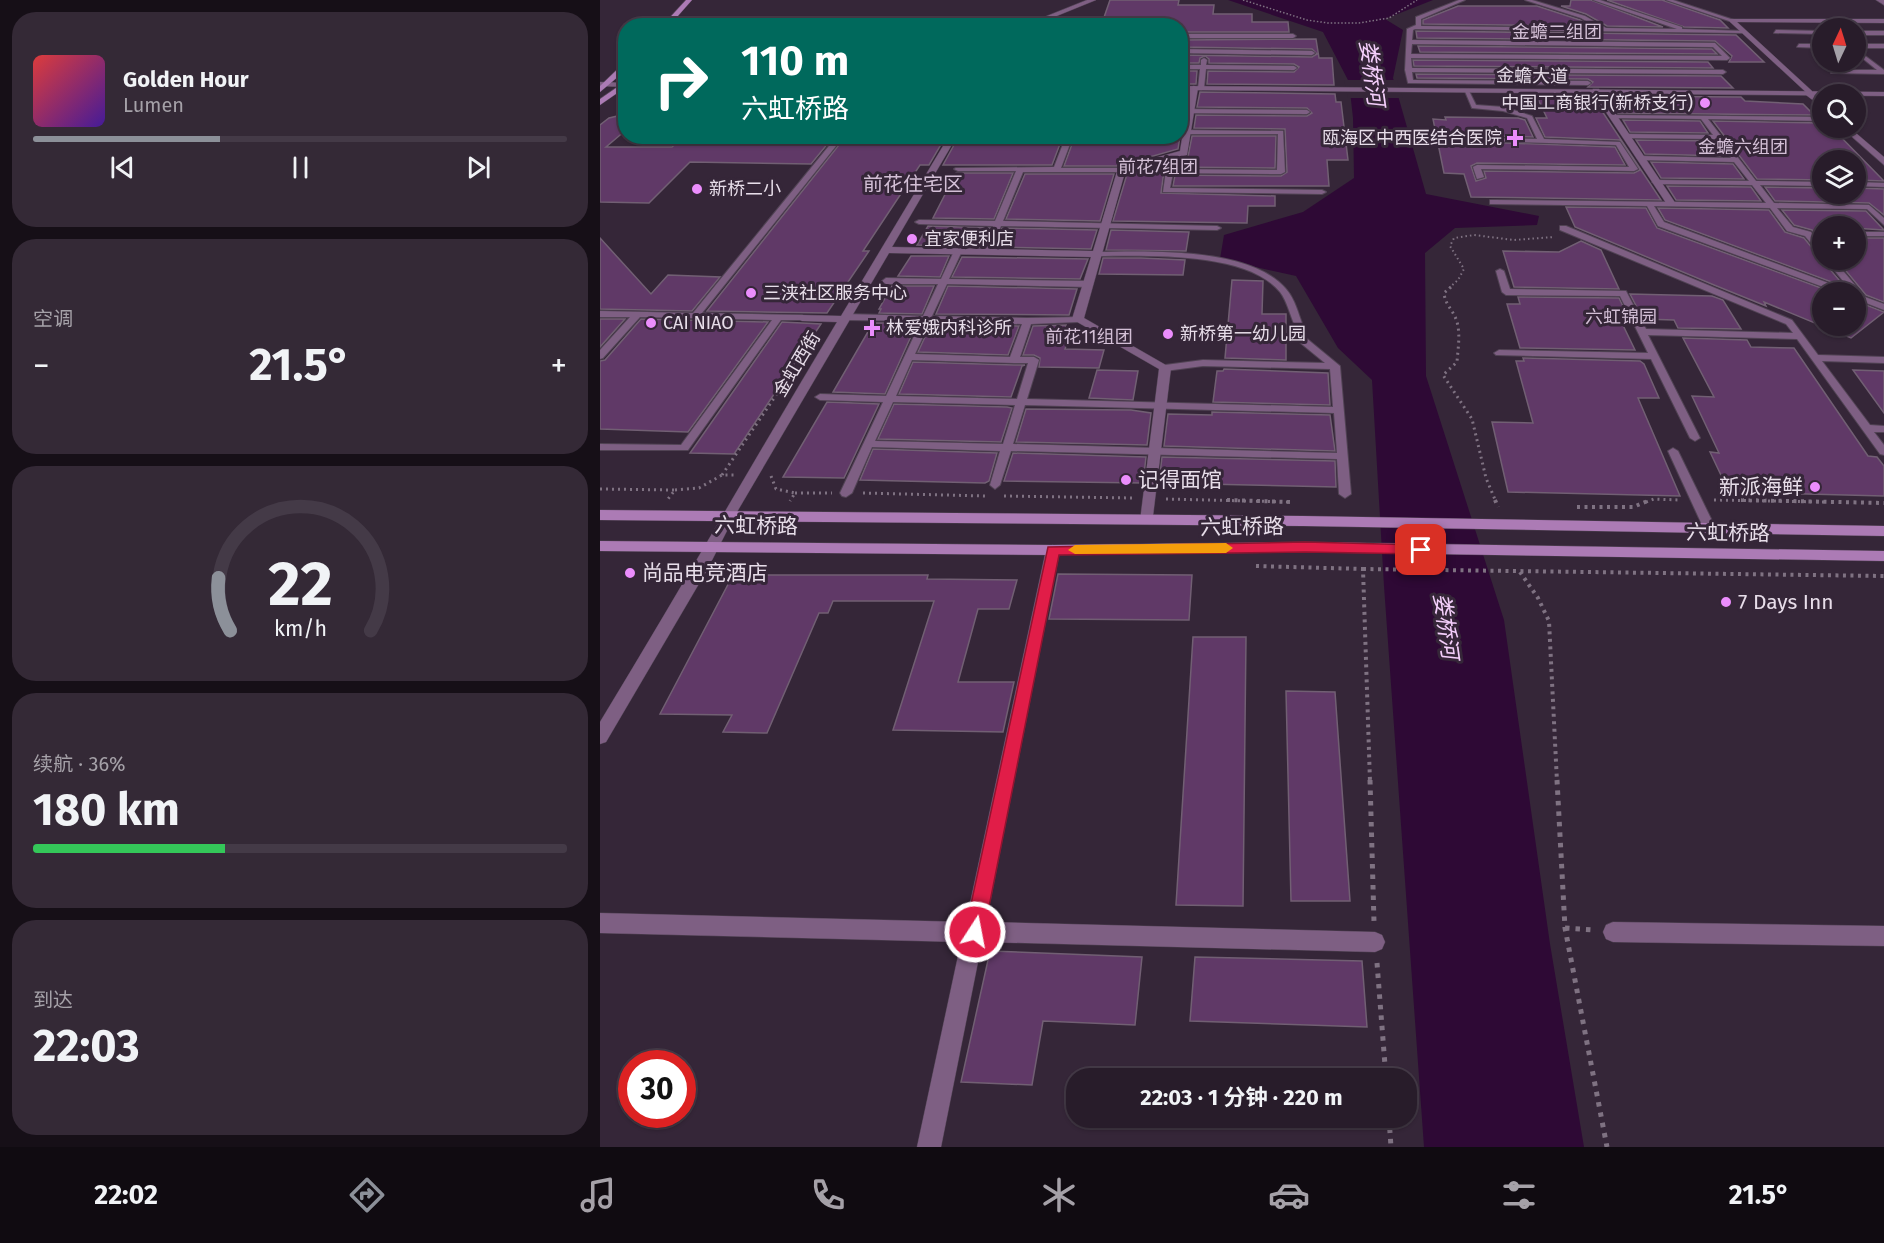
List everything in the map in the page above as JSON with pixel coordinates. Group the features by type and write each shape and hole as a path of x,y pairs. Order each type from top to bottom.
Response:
{"main road":[{"path":"674,18 692,2"},
{"path":"682,18 692,2"},
{"path":"600,90 618,73"},
{"path":"600,103 618,89"},
{"name":"六虹桥路","path":"600,515 1303,521 1884,531"},
{"name":"六虹桥路","path":"600,546 1053,550 1305,547 1560,553 1884,556"}],"street":[{"path":"1046,18 1093,0"},
{"path":"1879,0 1884,3"},
{"path":"1731,20 1812,21"},
{"path":"1731,20 1812,96"},
{"path":"1866,21 1884,21"},
{"name":"金蟾大道","path":"1188,88 1884,94"},
{"path":"1188,105 1197,88"},
{"path":"1596,91 1671,204"},
{"path":"1857,138 1884,162"},
{"name":"金虹西街","path":"600,737 727,517 948,144"},
{"path":"1147,521 1165,368 1078,319 1121,170 1184,153 1184,144"},
{"path":"885,250 1097,254"},
{"path":"801,318 845,318"},
{"path":"929,1147 1053,550"},
{"path":"600,923 1375,942"},
{"path":"1613,932 1884,936"}],"lane":[{"path":"1419,27 1419,18 1463,0"},
{"path":"1527,0 1583,18 1605,30"},
{"path":"1595,0 1685,30"},
{"path":"1668,0 1731,20"},
{"path":"1588,83 1410,82 1408,56 1410,30 1419,27 1742,31"},
{"path":"1552,29 1588,83 1596,91"},
{"path":"1776,32 1812,33"},
{"path":"1188,35 1206,33 1293,36"},
{"path":"1197,88 1203,67 1206,33"},
{"path":"1866,33 1884,33"},
{"path":"1408,56 1727,58 1715,45 1410,42"},
{"path":"1799,46 1812,46"},
{"path":"1866,48 1884,46"},
{"path":"1188,51 1312,53"},
{"path":"1866,57 1884,72"},
{"path":"1188,67 1294,68"},
{"path":"1408,70 1723,72"},
{"path":"1866,72 1884,72"},
{"path":"1466,90 1474,108 1504,109 1530,117 1541,140"},
{"path":"1188,111 1307,112"},
{"path":"1612,116 1812,119"},
{"path":"1702,117 1790,229 1812,234"},
{"path":"1188,132 1281,132 1281,172 1170,171 1166,190 1322,192"},
{"path":"1626,136 1718,137"},
{"path":"1480,177 1477,167 1634,169 1618,143 1486,140"},
{"path":"695,316 835,144"},
{"path":"1057,170 1067,144"},
{"path":"1640,158 1736,160"},
{"path":"958,169 1121,170"},
{"path":"986,252 1020,170"},
{"path":"1656,182 1812,184"},
{"path":"1866,184 1884,185"},
{"path":"1493,202 1869,207 1884,223"},
{"path":"1649,204 1661,224 1817,282"},
{"path":"919,222 1217,228"},
{"path":"1563,228 1789,322 1884,452"},
{"path":"1808,234 1812,239"},
{"path":"1866,234 1884,234"},
{"path":"846,493 958,251"},
{"path":"1097,254 1192,255 1262,273 1282,289 1299,326 1295,334 1335,366 1345,494"},
{"path":"1838,270 1847,282"},
{"path":"1500,271 1506,292 1623,293 1695,438"},
{"path":"886,281 1089,284"},
{"path":"1866,301 1884,307"},
{"path":"600,314 801,318"},
{"path":"600,356 638,315"},
{"path":"600,447 684,448 778,318"},
{"path":"845,318 1027,321 1078,319"},
{"path":"1014,360 1027,321"},
{"path":"1642,332 1799,336"},
{"path":"1499,353 1655,356"},
{"path":"910,357 1034,360 996,490"},
{"path":"1816,358 1884,360"},
{"path":"1165,368 1203,363 1335,366"},
{"path":"820,397 1339,410"},
{"path":"1865,428 1884,429"},
{"path":"869,444 1342,456"},
{"path":"1673,451 1710,529"}],"path":[{"path":"1243,0 1307,21 1359,23 1389,18 1417,0"},
{"path":"1498,507 1486,478 1472,419 1443,375 1457,362 1458,332 1457,321 1444,305 1444,293 1458,280 1464,269 1450,246 1454,238 1464,235 1480,234 1498,240 1582,235"},
{"path":"996,490 1149,499 1298,502"},
{"path":"795,493 986,496"},
{"path":"1283,568 1884,576"},
{"path":"1363,569 1375,942 1385,1068"},
{"path":"1520,572 1538,598 1549,621 1565,928 1607,1147"},
{"path":"1565,928 1613,932"},
{"path":"1390,1128 1391,1147"}],"water":[{"name":"娄桥河","path":"1228,0 1433,0 1385,19 1403,30 1393,78 1426,194 1539,216 1537,225 1455,228 1425,253 1426,376 1504,620 1550,944 1584,1147 1424,1147 1384,586 1372,380 1338,348 1296,276 1220,259 1224,235 1303,212 1354,178 1353,118 1349,82 1323,32"}],"pier":[{"path":"1344,80 1397,80 1403,98 1348,98"}],"building":[{"path":"1110,0 1179,0 1178,5 1214,5 1213,14 1252,14 1252,22 1288,22 1289,32 1188,32 1188,18 1104,18"},
{"path":"1571,0 1591,0 1663,27 1607,26 1586,14 1561,6 1570,6"},
{"path":"1607,0 1662,0 1720,20 1728,28 1684,27"},
{"path":"1458,6 1537,6 1580,20 1590,26 1423,24 1423,20"},
{"path":"1416,31 1736,35 1764,62 1729,62 1732,56 1715,41 1417,38"},
{"path":"1316,39 1319,58 1332,58 1334,85 1207,84 1208,71 1294,72 1299,67 1294,64 1209,63 1209,59 1205,56 1200,58 1199,63 1188,63 1188,55 1312,57 1317,54 1312,49 1188,47 1188,40"},
{"path":"1418,46 1712,49 1717,54 1420,52"},
{"path":"1413,60 1708,62 1713,68 1414,66"},
{"path":"1188,71 1197,71 1196,84 1188,84"},
{"path":"1416,74 1721,76 1733,88 1588,87 1593,82 1588,79 1417,78"},
{"path":"1200,92 1335,94 1336,102 1341,102 1348,160 1327,160 1329,186 1173,186 1175,175 1281,176 1287,172 1285,129 1194,128 1196,115 1307,116 1312,113 1307,108 1197,107"},
{"path":"1536,95 1592,96 1661,200 1471,197 1464,174 1444,173 1433,119 1446,120 1445,117 1518,118 1525,120 1533,137 1486,136 1481,142 1615,147 1625,165 1477,163 1471,166 1476,181 1486,178 1484,171 1634,173 1640,170 1620,140 1545,137 1536,118 1547,118"},
{"path":"1606,96 1741,97 1745,101 1803,104 1812,115 1618,113"},
{"path":"618,116 618,137 606,147 672,147 676,144 827,144 811,164 690,162 649,203 600,202 600,125 609,118"},
{"path":"1623,120 1700,121 1708,133 1630,132"},
{"path":"1713,121 1812,123 1812,138 1842,138 1854,150 1812,150 1812,180 1757,179"},
{"path":"1192,136 1276,136 1275,168 1170,167 1164,171 1161,193 1275,196 1275,206 1248,206 1247,223 1113,221 1127,174 1188,157"},
{"path":"1636,140 1715,141 1726,156 1645,154"},
{"path":"840,144 941,144 929,165 920,165 863,251 869,251 827,313 707,311"},
{"path":"955,144 1060,144 1052,165 943,165"},
{"path":"1072,144 1179,144 1178,149 1118,166 1064,166"},
{"path":"1651,162 1733,164 1744,179 1661,178"},
{"path":"1866,163 1884,181 1866,180"},
{"path":"956,173 1013,173 994,219 933,218"},
{"path":"1025,174 1114,174 1100,221 1006,219"},
{"path":"1667,186 1751,187 1761,201 1676,200"},
{"path":"1765,187 1812,188 1812,202 1775,201"},
{"path":"1866,188 1884,189 1884,215 1866,203"},
{"path":"1566,207 1646,208 1657,228 1812,285 1812,322 1764,302 1766,306 1575,227"},
{"path":"1658,208 1769,210 1785,232 1804,238 1812,248 1812,270 1831,270 1841,282 1832,282 1665,220"},
{"path":"1782,210 1866,211 1884,230 1866,229 1866,216 1812,216 1812,230 1794,225"},
{"path":"928,226 990,228 982,247 917,245"},
{"path":"1002,228 1097,230 1091,249 995,247"},
{"path":"1111,230 1189,232 1186,251 1106,250"},
{"path":"600,238 651,294 668,275 720,277 692,311 600,309"},
{"path":"1866,238 1884,238 1884,302 1866,295 1866,282 1855,282 1845,270 1866,270"},
{"path":"1581,241 1601,250 1619,289 1514,287 1503,251 1559,252"},
{"path":"911,256 949,256 940,277 898,276"},
{"path":"962,257 1088,259 1080,279 952,277"},
{"path":"1103,258 1185,260 1183,275 1099,274"},
{"path":"1232,280 1263,281 1262,314 1286,314 1286,360 1225,358"},
{"path":"892,286 934,286 922,314 879,313"},
{"path":"948,286 1077,289 1069,315 936,314"},
{"path":"1630,294 1712,296 1723,300 1741,329 1678,328 1674,320 1643,319"},
{"path":"1518,297 1619,298 1629,319 1620,319 1635,350 1520,348 1507,304 1520,304"},
{"path":"1866,305 1884,312 1866,326"},
{"path":"600,319 625,319 600,347"},
{"path":"641,319 768,322 688,432 600,429 600,361 605,360"},
{"path":"782,322 821,324 734,454 690,453"},
{"path":"873,323 917,323 885,394 833,392"},
{"path":"931,324 1019,326 1008,355 918,352"},
{"path":"1066,325 1065,328 1072,328 1065,349 1104,350 1099,368 1039,367 1040,358 1034,355 1023,355 1033,326"},
{"path":"1683,338 1747,340 1751,347 1794,348 1868,456 1877,457 1884,466 1884,496 1729,492 1710,452 1719,453 1692,396 1714,397"},
{"path":"1523,358 1640,361 1644,364 1659,398 1638,398 1680,496 1508,492 1492,422 1533,423 1516,361 1524,361"},
{"path":"913,362 1025,365 1022,366 1011,397 899,394"},
{"path":"1224,369 1328,373 1330,405 1213,402 1217,371"},
{"path":"1097,370 1138,371 1133,400 1089,398"},
{"path":"1853,370 1884,371 1884,413"},
{"path":"827,402 879,404 844,478 783,477"},
{"path":"894,404 1012,408 1001,442 878,439"},
{"path":"1026,409 1131,410 1151,413 1147,445 1016,442"},
{"path":"1212,412 1330,415 1335,451 1164,446 1168,414 1212,415"},
{"path":"873,449 997,453 989,481 985,483 860,480"},
{"path":"1013,453 1146,457 1143,483 1004,481"},
{"path":"1162,457 1335,461 1336,487 1159,483"},
{"path":"1058,574 1192,575 1189,620 1049,619"},
{"path":"733,575 928,575 927,579 1017,580 1009,609 978,609 958,682 1014,682 1003,732 893,730 934,601 833,601 828,613 819,613 767,733 723,732 732,715 660,714"},
{"path":"1193,637 1246,637 1243,906 1176,905"},
{"path":"1286,691 1335,692 1350,901 1291,901"},
{"path":"990,951 1142,957 1135,1025 1043,1021 1032,1085 961,1082"},
{"path":"1195,957 1362,961 1367,1027 1190,1021"}],"slow traffic":[{"path":"1075,550 1226,548"}],"place":[{"name":"中国工商银行(新桥支行)","path":"1705,103"},
{"name":"瓯海区中西医结合医院","path":"1515,138"},
{"name":"新桥二小","path":"697,189"},
{"name":"宜家便利店","path":"912,239"},
{"name":"三浃社区服务中心","path":"751,293"},
{"name":"CAI NIAO","path":"651,323"},
{"name":"林爱娥内科诊所","path":"872,328"},
{"name":"新桥第一幼儿园","path":"1168,334"},
{"name":"记得面馆","path":"1126,480"},
{"name":"新派海鲜","path":"1815,487"},
{"name":"尚品电竞酒店","path":"630,573"},
{"name":"7 Days Inn","path":"1726,602"}],"district":[{"name":"金蟾二组团","path":"1557,32"},
{"name":"金蟾六组团","path":"1743,147"},
{"name":"前花7组团","path":"1158,167"},
{"name":"前花住宅区","path":"913,184"},
{"name":"六虹锦园","path":"1621,317"},
{"name":"前花11组团","path":"1089,337"}],"route":[{"path":"975,932 1053,550 1305,547 1421,550"}]}
